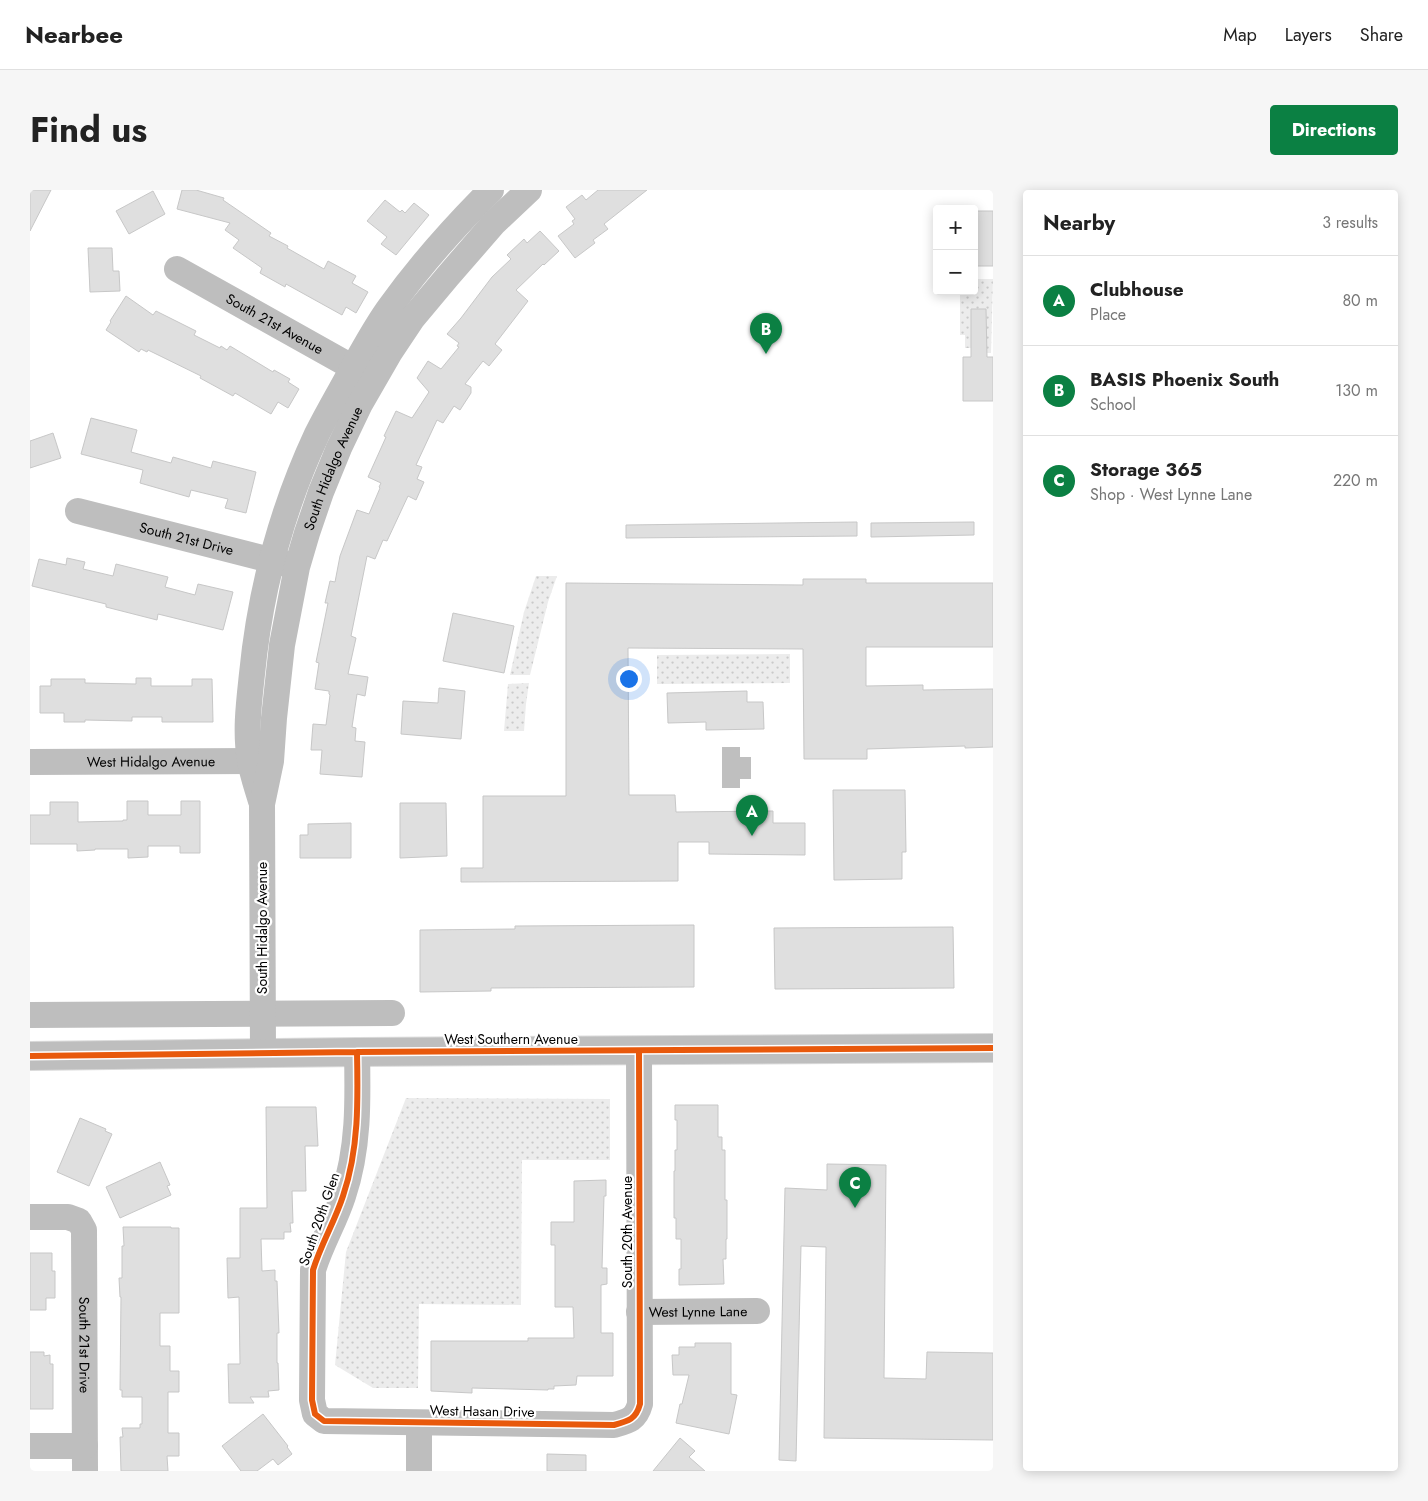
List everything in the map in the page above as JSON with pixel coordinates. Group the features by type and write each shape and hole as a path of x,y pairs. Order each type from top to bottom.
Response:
{"main road":[{"name":"West Southern Avenue","path":"30,1056 993,1048"}],"street":[{"name":"South Hidalgo Avenue","path":"364,374 494,223 529,190"},
{"name":"South Hidalgo Avenue","path":"263,1053 261,761 274,718 282,645 285,564 321,492 360,404 369,338 407,284 476,195"},
{"path":"476,195 494,223"},
{"name":"South 21st Avenue","path":"177,269 364,374"},
{"name":"South 21st Drive","path":"78,511 285,564"},
{"name":"West Hidalgo Avenue","path":"30,762 261,761"},
{"path":"30,1015 392,1013"},
{"name":"South 20th Avenue","path":"638,1413 640,1404 639,1050"},
{"name":"South 20th Glen","path":"324,1422 315,1414 312,1400 313,1270 319,1250 343,1196 352,1161 358,1117 357,1052"},
{"name":"South 21st Drive","path":"30,1217 68,1217 79,1221 84,1230 85,1459"},
{"name":"West Lynne Lane","path":"639,1312 756,1311"},
{"name":"West Hasan Drive","path":"324,1422 614,1425 627,1422 638,1413"},
{"path":"419,1423 419,1471"},
{"path":"30,1446 85,1459"}],"shaded area":[{"path":"978,279 993,279 991,353 975,353 975,348 965,348 965,335 960,335 960,295 978,295"},
{"path":"536,576 557,576 548,602 530,675 510,675 524,612"},
{"path":"790,654 790,683 657,684 657,655"},
{"path":"529,683 524,731 504,731 508,684"},
{"path":"722,747 740,747 740,757 751,757 751,779 740,779 740,788 722,788"},
{"path":"406,1098 610,1099 610,1160 522,1160 521,1305 419,1304 418,1388 373,1388 335,1365 346,1252"}],"building":[{"path":"30,190 51,190 30,231"},
{"path":"182,190 196,190 224,198 223,200 271,233 269,236 288,246 287,248 324,269 328,261 356,276 352,283 368,292 356,313 346,307 342,315 286,284 285,287 260,273 262,268 233,248 239,240 225,230 230,223 177,209"},
{"path":"598,190 647,190 604,224 608,229 593,240 595,243 575,258 558,236 574,224 572,221 575,219 566,207 582,195 586,200"},
{"path":"153,191 165,214 129,234 116,211"},
{"path":"385,200 400,212 402,210 405,213 414,203 429,215 396,255 381,244 387,237 367,221"},
{"path":"978,211 993,211 993,266 978,266"},
{"path":"540,231 559,251 516,290 528,301 495,344 502,350 489,366 483,361 465,384 471,387 471,393 460,410 454,406 443,423 437,420 416,465 422,467 417,479 424,482 416,500 408,496 387,541 383,540 375,559 367,556 351,636 356,638 348,674 368,677 365,696 357,694 352,727 356,728 355,741 365,742 362,777 320,774 322,750 311,750 313,724 326,725 330,695 329,691 315,689 319,663 316,662 328,603 325,603 330,581 335,582 340,556 357,510 369,514 380,488 381,483 368,477 386,437 384,436 396,411 412,418 429,392 417,378 428,361 441,369 459,347 457,346 459,343 447,334 492,277 511,259 507,255 524,239 527,243"},
{"path":"88,248 112,248 113,271 119,271 120,291 90,292"},
{"path":"126,296 153,315 156,311 196,331 194,335 220,348 221,346 227,350 230,346 273,372 274,370 290,379 288,382 299,389 288,408 278,402 271,414 235,393 233,396 200,378 201,376 148,350 147,352 141,349 139,352 106,330"},
{"path":"971,309 986,309 987,357 993,357 993,401 963,401 963,357 971,357"},
{"path":"91,418 137,430 131,452 171,463 173,457 211,468 213,461 256,472 246,513 225,508 228,499 191,490 189,497 140,483 143,470 81,454"},
{"path":"53,433 61,458 30,468 30,441"},
{"path":"857,522 857,536 626,538 626,525"},
{"path":"974,522 974,535 871,537 871,523"},
{"path":"67,558 85,562 83,569 113,576 116,564 168,577 165,587 195,595 198,584 233,592 223,630 158,614 157,620 106,607 106,604 32,586 39,559 66,565"},
{"path":"803,579 866,579 866,583 993,583 993,647 866,647 866,686 923,685 923,690 993,689 993,747 867,749 867,759 804,759 803,649 628,648 629,795 675,795 676,812 773,811 773,823 805,823 805,855 709,854 709,842 678,842 678,881 461,882 461,868 483,868 483,796 566,796 566,583 803,585"},
{"path":"453,613 514,626 504,673 443,661"},
{"path":"136,678 151,678 151,686 192,686 192,679 212,679 213,722 162,722 162,717 132,717 132,721 85,720 85,722 64,722 64,713 40,713 40,686 51,686 51,679 85,679 85,683 136,684"},
{"path":"439,688 465,691 461,739 401,734 403,701 438,703"},
{"path":"747,691 747,702 763,702 764,729 706,730 706,722 668,723 667,693"},
{"path":"833,790 905,790 906,852 902,852 902,879 834,880"},
{"path":"127,801 148,801 148,815 181,815 181,801 200,801 200,853 180,853 180,846 148,846 148,857 128,858 128,849 77,851 77,844 30,844 30,815 50,815 50,802 78,802 78,822 127,820"},
{"path":"400,803 446,803 447,856 400,858"},
{"path":"351,823 351,858 300,858 300,835 308,835 308,824"},
{"path":"694,925 694,987 491,988 491,991 420,992 420,930 515,929 515,926"},
{"path":"953,927 954,988 775,989 774,928"},
{"path":"675,1105 718,1105 718,1137 722,1137 722,1150 725,1150 725,1200 727,1200 726,1259 723,1259 724,1284 679,1285 681,1239 676,1239 676,1218 674,1218 674,1171 675,1150 677,1150"},
{"path":"266,1107 316,1107 318,1146 305,1146 306,1191 292,1191 293,1223 290,1223 291,1232 284,1232 284,1239 261,1239 262,1271 275,1270 275,1281 277,1281 279,1333 277,1333 277,1363 279,1390 268,1391 269,1397 250,1397 254,1403 229,1403 228,1364 240,1364 239,1297 228,1298 227,1258 240,1258 240,1208 267,1208"},
{"path":"80,1118 106,1129 105,1131 112,1134 89,1186 57,1172"},
{"path":"160,1162 170,1185 167,1186 171,1195 120,1218 106,1187"},
{"path":"827,1164 886,1165 884,1378 926,1379 927,1352 993,1353 993,1440 824,1438 826,1247 801,1246 796,1461 779,1460 785,1188 827,1190"},
{"path":"606,1180 602,1268 607,1268 607,1284 601,1285 601,1333 613,1333 613,1376 577,1376 576,1385 554,1386 554,1389 548,1390 472,1388 472,1393 431,1391 431,1341 528,1341 528,1338 574,1338 573,1307 555,1307 555,1245 551,1245 551,1222 574,1222 574,1181"},
{"path":"123,1227 179,1228 179,1313 160,1313 160,1346 170,1346 170,1371 179,1371 179,1392 168,1392 168,1433 179,1433 179,1456 167,1456 168,1471 121,1471 120,1437 123,1437 122,1428 140,1428 140,1424 142,1424 142,1397 122,1397 122,1390 120,1390 121,1297 119,1278 122,1278"},
{"path":"30,1253 52,1253 52,1271 55,1271 55,1298 46,1298 46,1310 30,1310"},
{"path":"695,1343 731,1343 731,1394 737,1395 729,1434 676,1423 689,1375 673,1375 672,1355 679,1355 679,1347 695,1347"},
{"path":"30,1352 44,1352 44,1356 50,1355 50,1364 53,1364 53,1409 30,1409"},
{"path":"263,1414 292,1454 278,1465 273,1459 257,1471 241,1471 222,1446"},
{"path":"680,1438 695,1451 689,1457 705,1471 653,1471"},
{"path":"547,1454 586,1455 586,1471 547,1471"}],"cycle path":[{"path":"30,1056 993,1048"},
{"path":"357,1052 357,1106 352,1160 340,1205 313,1270 312,1400 315,1414 324,1421 614,1425 631,1419 640,1404 639,1051"}],"place":[{"name":"BASIS Phoenix South","path":"766,354"},
{"name":"Clubhouse","path":"752,836"},
{"name":"Storage 365","path":"855,1208"}]}
